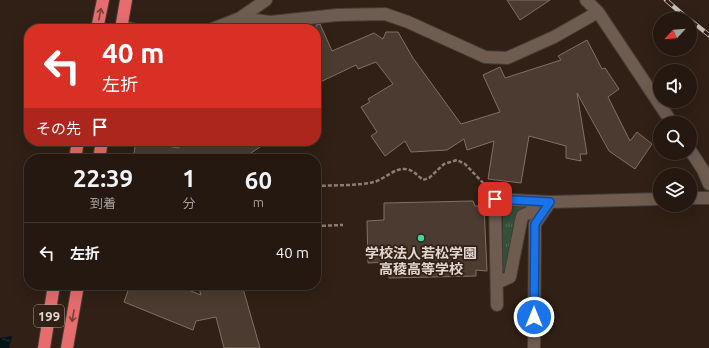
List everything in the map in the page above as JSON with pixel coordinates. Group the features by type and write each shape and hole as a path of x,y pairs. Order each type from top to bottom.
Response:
{"highway":[{"path":"98,24 102,0"},
{"path":"125,24 126,0"},
{"name":"199","path":"44,348 53,290"},
{"name":"199","path":"67,348 77,290"}],"street":[{"path":"225,24 240,18 266,0"},
{"path":"586,0 598,12 667,116"},
{"path":"240,18 270,22 337,15 385,14 408,22 485,57 507,58 554,38 598,12"},
{"path":"696,160 709,184"},
{"path":"697,198 709,198"},
{"path":"497,305 495,199 550,202 653,199"},
{"path":"497,282 510,277 522,216 550,202"},
{"path":"534,348 535,224 550,202"}],"path":[{"path":"321,186 373,182 384,179 397,170 406,168 411,170 423,180 429,178 444,164 457,160 470,168 488,188 495,199"},
{"path":"321,226 343,225"}],"green space":[{"path":"507,204 525,204 526,208 518,215 506,273 501,270 503,210"}],"water":[{"path":"12,336 9,348 0,348 0,338"}],"building":[{"path":"507,0 550,0 520,20"},
{"path":"321,26 332,51 374,33 383,39 386,32 398,32 413,58 461,124 500,112 483,75 500,67 505,78 561,60 558,56 587,40 602,69 605,68 619,89 608,97 630,141 637,132 652,144 635,169 609,151 577,93 587,154 580,154 581,161 566,158 566,146 529,136 521,183 488,179 494,141 467,150 464,139 447,150 411,152 405,141 385,156 371,136 377,132 361,107 370,102 368,99 393,84 376,62 358,69 356,65 321,82"},
{"path":"135,146 167,146 179,148 179,146 262,146 250,154 134,154"},
{"path":"473,201 475,206 484,206 487,271 476,270 476,276 389,278 388,262 368,263 367,221 384,220 384,203"},
{"path":"128,290 188,290 201,295 200,290 243,290 260,348 224,348 216,317 196,321 193,330 124,302"}],"railway":[{"path":"666,0 680,12"},
{"path":"697,26 709,35"}],"place":[{"name":"学校法人若松学園 高稜高等学校","path":"421,238"}],"route":[{"path":"495,199 550,202 535,224 534,317"}]}
